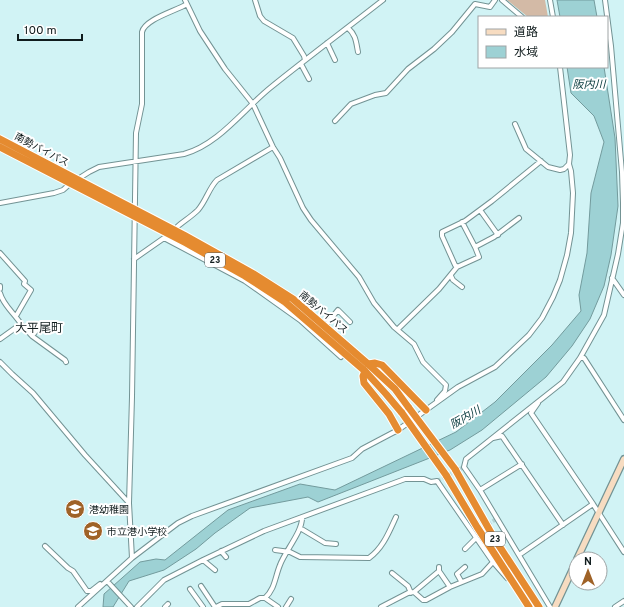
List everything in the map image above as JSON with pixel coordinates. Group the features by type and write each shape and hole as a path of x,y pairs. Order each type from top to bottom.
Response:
{"highway":[{"name":"南勢バイパス","path":"0,139 78,180 245,276 285,302 395,389 455,469 494,538 539,607"},
{"name":"南勢バイパス","path":"0,147 70,183 134,213 165,224 252,273 293,299 325,326 366,367 402,413 446,475 477,527 515,583 529,607"},
{"path":"398,430 389,414 364,383 363,376 366,367 375,363 382,366 426,410"}],"street":[{"path":"255,0 260,16 264,21 293,38 305,60"},
{"path":"0,203 63,190 70,183 78,180 99,167 195,151 208,144 269,89 383,0"},
{"path":"335,121 351,104 375,95 386,93 408,69 434,49 452,32 475,4 490,7 495,0"},
{"path":"502,0 521,16"},
{"path":"550,0 553,16"},
{"path":"605,0 607,16"},
{"path":"132,558 129,503 134,213 136,133 142,104 143,28 152,21 186,2 200,31 226,69 253,104 272,146 280,158 310,220 359,276 374,303 394,327 414,344 423,362 446,385 445,391 436,402"},
{"path":"550,607 480,490 464,467 466,459 563,382 580,358 604,315 618,254 623,203 622,172 608,23"},
{"path":"348,28 353,33 356,40 358,52"},
{"path":"327,44 335,60"},
{"path":"301,64 309,78"},
{"path":"45,546 73,571 87,591 91,591 100,584 108,582 132,558 178,522 352,458 362,450 398,430 458,387 495,367 529,335 542,318 556,291 567,255 571,233 573,193 572,171 569,164 570,155 560,68"},
{"path":"516,124 526,148 548,167 560,170 564,169 569,164"},
{"path":"177,227 197,210 209,193 212,184 272,146"},
{"path":"457,267 442,236 442,232 462,222 480,210 541,161"},
{"path":"480,210 498,235"},
{"path":"475,247 498,235 519,218"},
{"path":"398,330 451,276 457,267 479,257 462,222"},
{"path":"134,259 164,238 176,243 245,281 300,320 341,357"},
{"path":"0,253 25,281 24,284 31,290 16,316"},
{"path":"451,276 453,280 462,287"},
{"path":"612,278 624,295"},
{"path":"0,293 2,301 32,336 66,362"},
{"path":"325,326 338,310 350,322"},
{"path":"0,339 21,324"},
{"path":"32,336 40,326"},
{"path":"580,358 584,358 624,420"},
{"path":"0,362 33,392 85,455 129,503"},
{"path":"539,401 531,413 624,552"},
{"path":"491,438 502,436 563,525"},
{"path":"581,551 624,459"},
{"path":"480,490 522,464"},
{"path":"137,607 164,580 221,551 264,531 405,479 431,482 436,481 475,539 513,584 515,583"},
{"path":"519,555 593,504"},
{"path":"265,598 272,591 280,563 300,528 302,517"},
{"path":"275,550 290,552 300,557 368,558 375,554 386,539 396,517"},
{"path":"300,528 325,543 336,544"},
{"path":"464,549 475,539"},
{"path":"221,551 226,557"},
{"path":"203,560 215,570"},
{"path":"392,573 423,600 426,600 461,581 482,574 493,562"},
{"path":"461,581 457,574 465,567"},
{"path":"381,607 408,593 413,592 439,569 450,587"},
{"path":"555,607 568,579"},
{"path":"108,582 131,607"},
{"path":"78,607 103,584"},
{"path":"201,586 215,607 249,604 260,598 265,598 278,607"},
{"path":"190,589 203,607"},
{"path":"286,607 291,599"},
{"path":"615,607 624,601"}],"shaded area":[{"path":"507,0 545,0 548,16 527,16"}],"water":[{"path":"557,0 594,0 597,16 560,16"},
{"name":"阪内川","path":"567,68 604,68 615,138 618,206 611,255 604,286 590,319 572,346 546,377 482,430 450,450 318,502 308,497 250,508 215,533 196,549 164,570 129,581 113,607 103,607 104,594 140,562 156,559 165,560 228,510 300,484 335,490 456,432 495,402 552,345 581,311 579,295 587,253 591,193 604,142 594,116 571,93"}],"tunnel":[{"path":"437,481 464,467"},
{"path":"473,535 496,519"}],"place":[{"name":"港幼稚園","path":"75,509"},
{"name":"市立港小学校","path":"93,531"}],"district":[{"name":"大平尾町","path":"39,328"}]}
